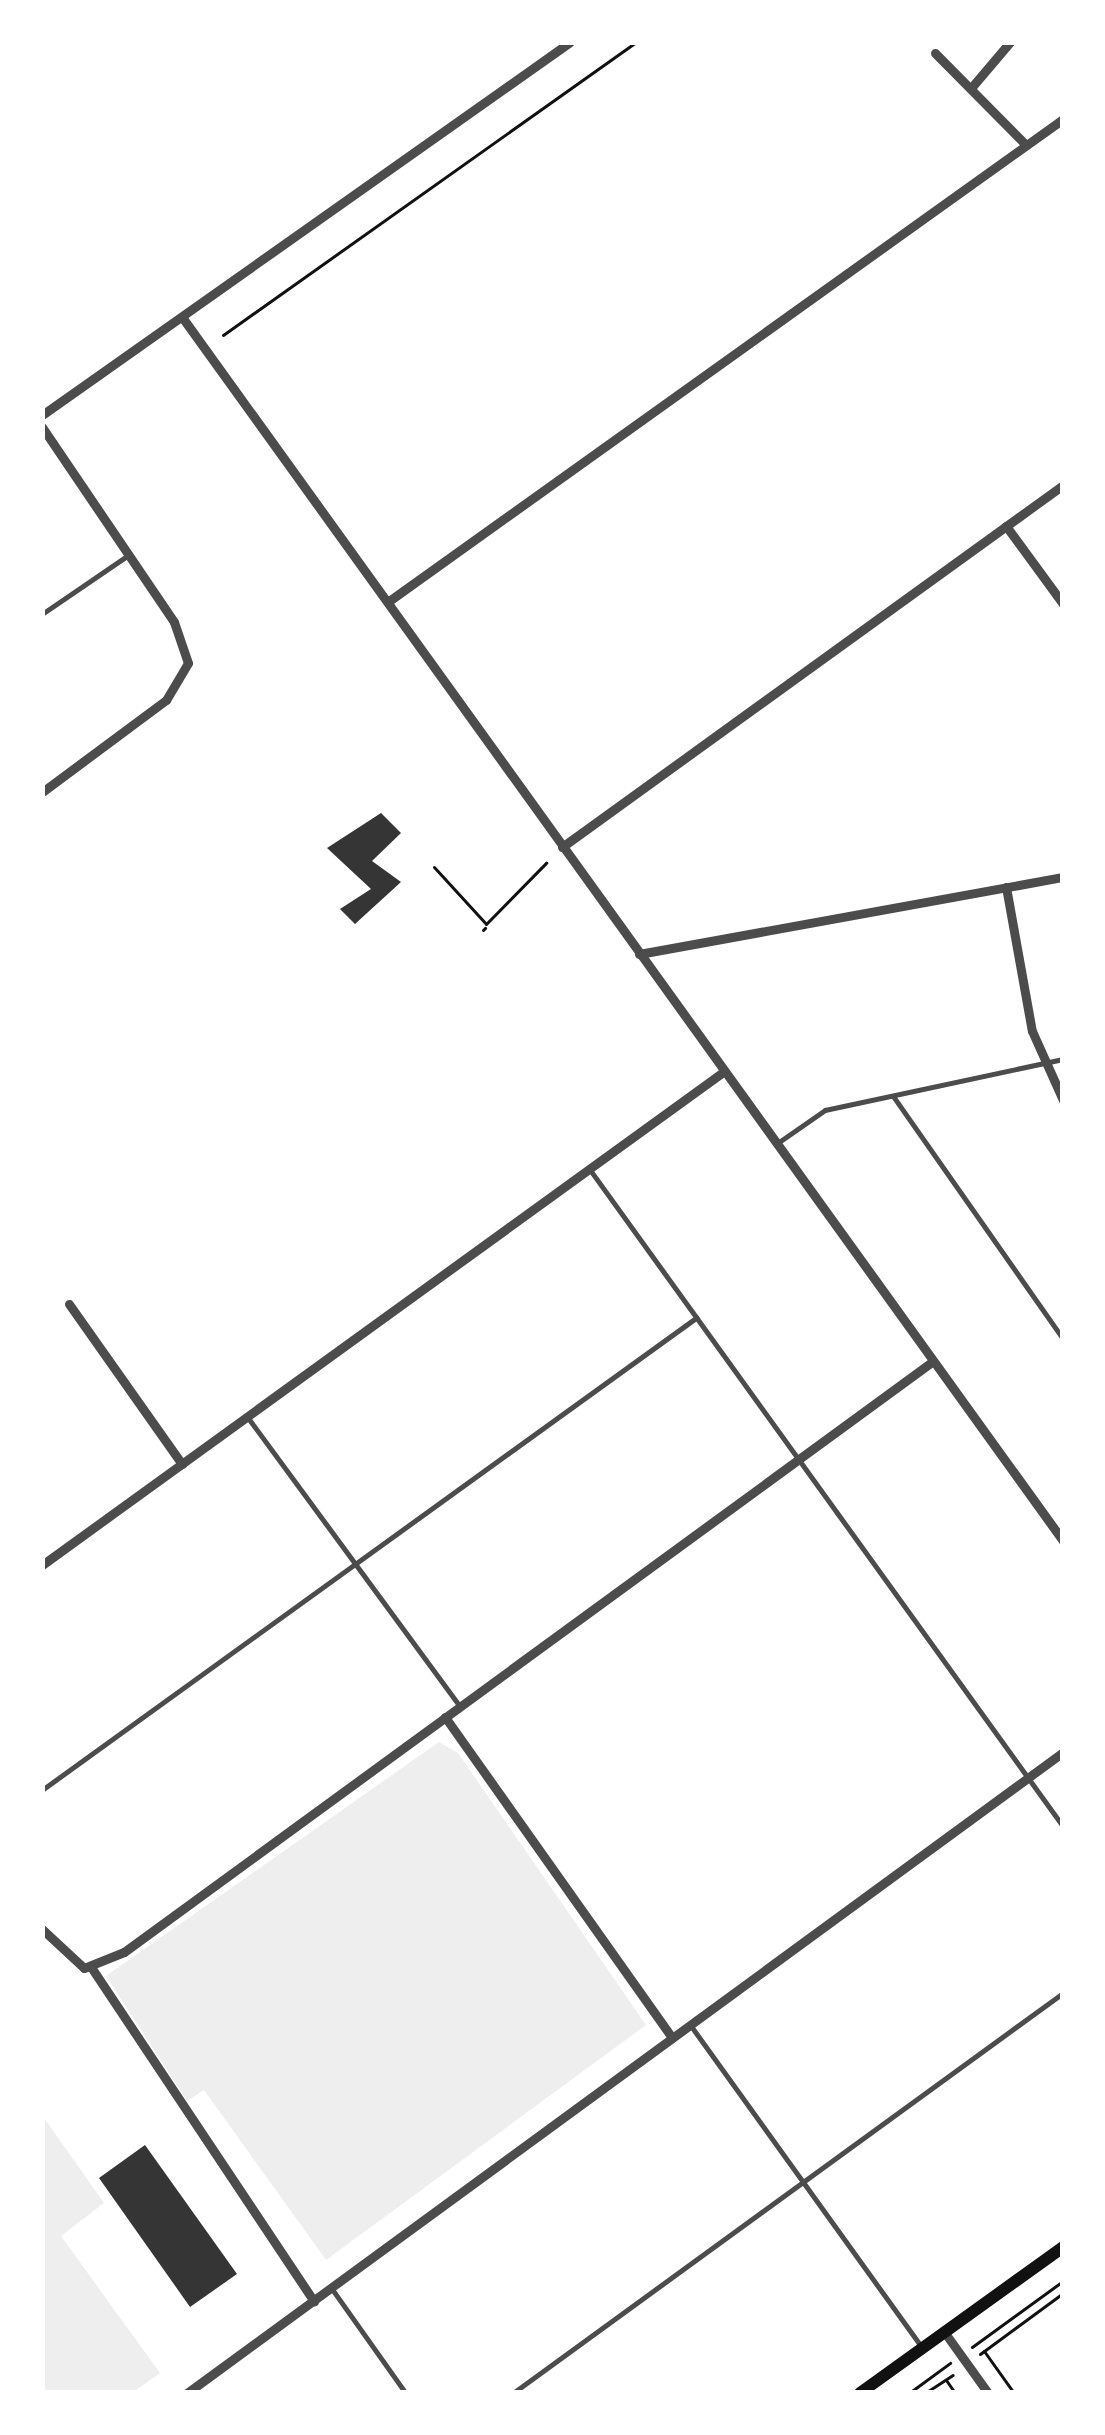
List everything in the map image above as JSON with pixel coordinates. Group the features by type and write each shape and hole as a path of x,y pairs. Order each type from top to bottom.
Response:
{"main road":[{"path":"860,2393 1063,2247"}],"street":[{"path":"42,415 570,42"},
{"path":"971,88 1010,42"},
{"path":"935,53 1026,145"},
{"path":"389,601 1063,119"},
{"path":"182,317 1063,1541"},
{"path":"42,427 183,639 185,673 166,700 42,792"},
{"path":"562,847 1063,485"},
{"path":"1006,526 1063,604"},
{"path":"639,954 1063,877"},
{"path":"1006,887 1041,1063 1063,1100"},
{"path":"42,1565 723,1072"},
{"path":"69,1304 182,1464"},
{"path":"87,1967 445,1717 932,1362"},
{"path":"445,1717 672,2038"},
{"path":"187,2393 1063,1752"},
{"path":"42,1929 87,1967 314,2301"},
{"path":"945,2333 988,2393"}],"lane":[{"path":"42,614 129,555"},
{"path":"776,1144 825,1110 1063,1059"},
{"path":"892,1095 1063,1338"},
{"path":"588,1168 1063,1826"},
{"path":"42,1790 354,1560 696,1318"},
{"path":"248,1416 460,1706"},
{"path":"513,2393 1063,1993"},
{"path":"690,2025 923,2348"},
{"path":"332,2289 406,2393"}],"path":[{"path":"223,335 636,42"},
{"path":"434,867 486,924 546,863"},
{"path":"925,2393 1063,2281"},
{"path":"909,2393 983,2351 1063,2294"},
{"path":"983,2351 1014,2393"},
{"path":"945,2379 955,2393"}],"shaded area":[{"path":"439,1742 458,1753 646,2025 326,2260 204,2090 187,2101 106,1976"},
{"path":"42,2115 104,2203 61,2236 160,2373 132,2393 42,2393"}],"building":[{"path":"381,813 401,833 372,861 401,882 355,924 340,909 371,889 327,848"},
{"path":"145,2145 237,2274 190,2307 99,2178"}]}
